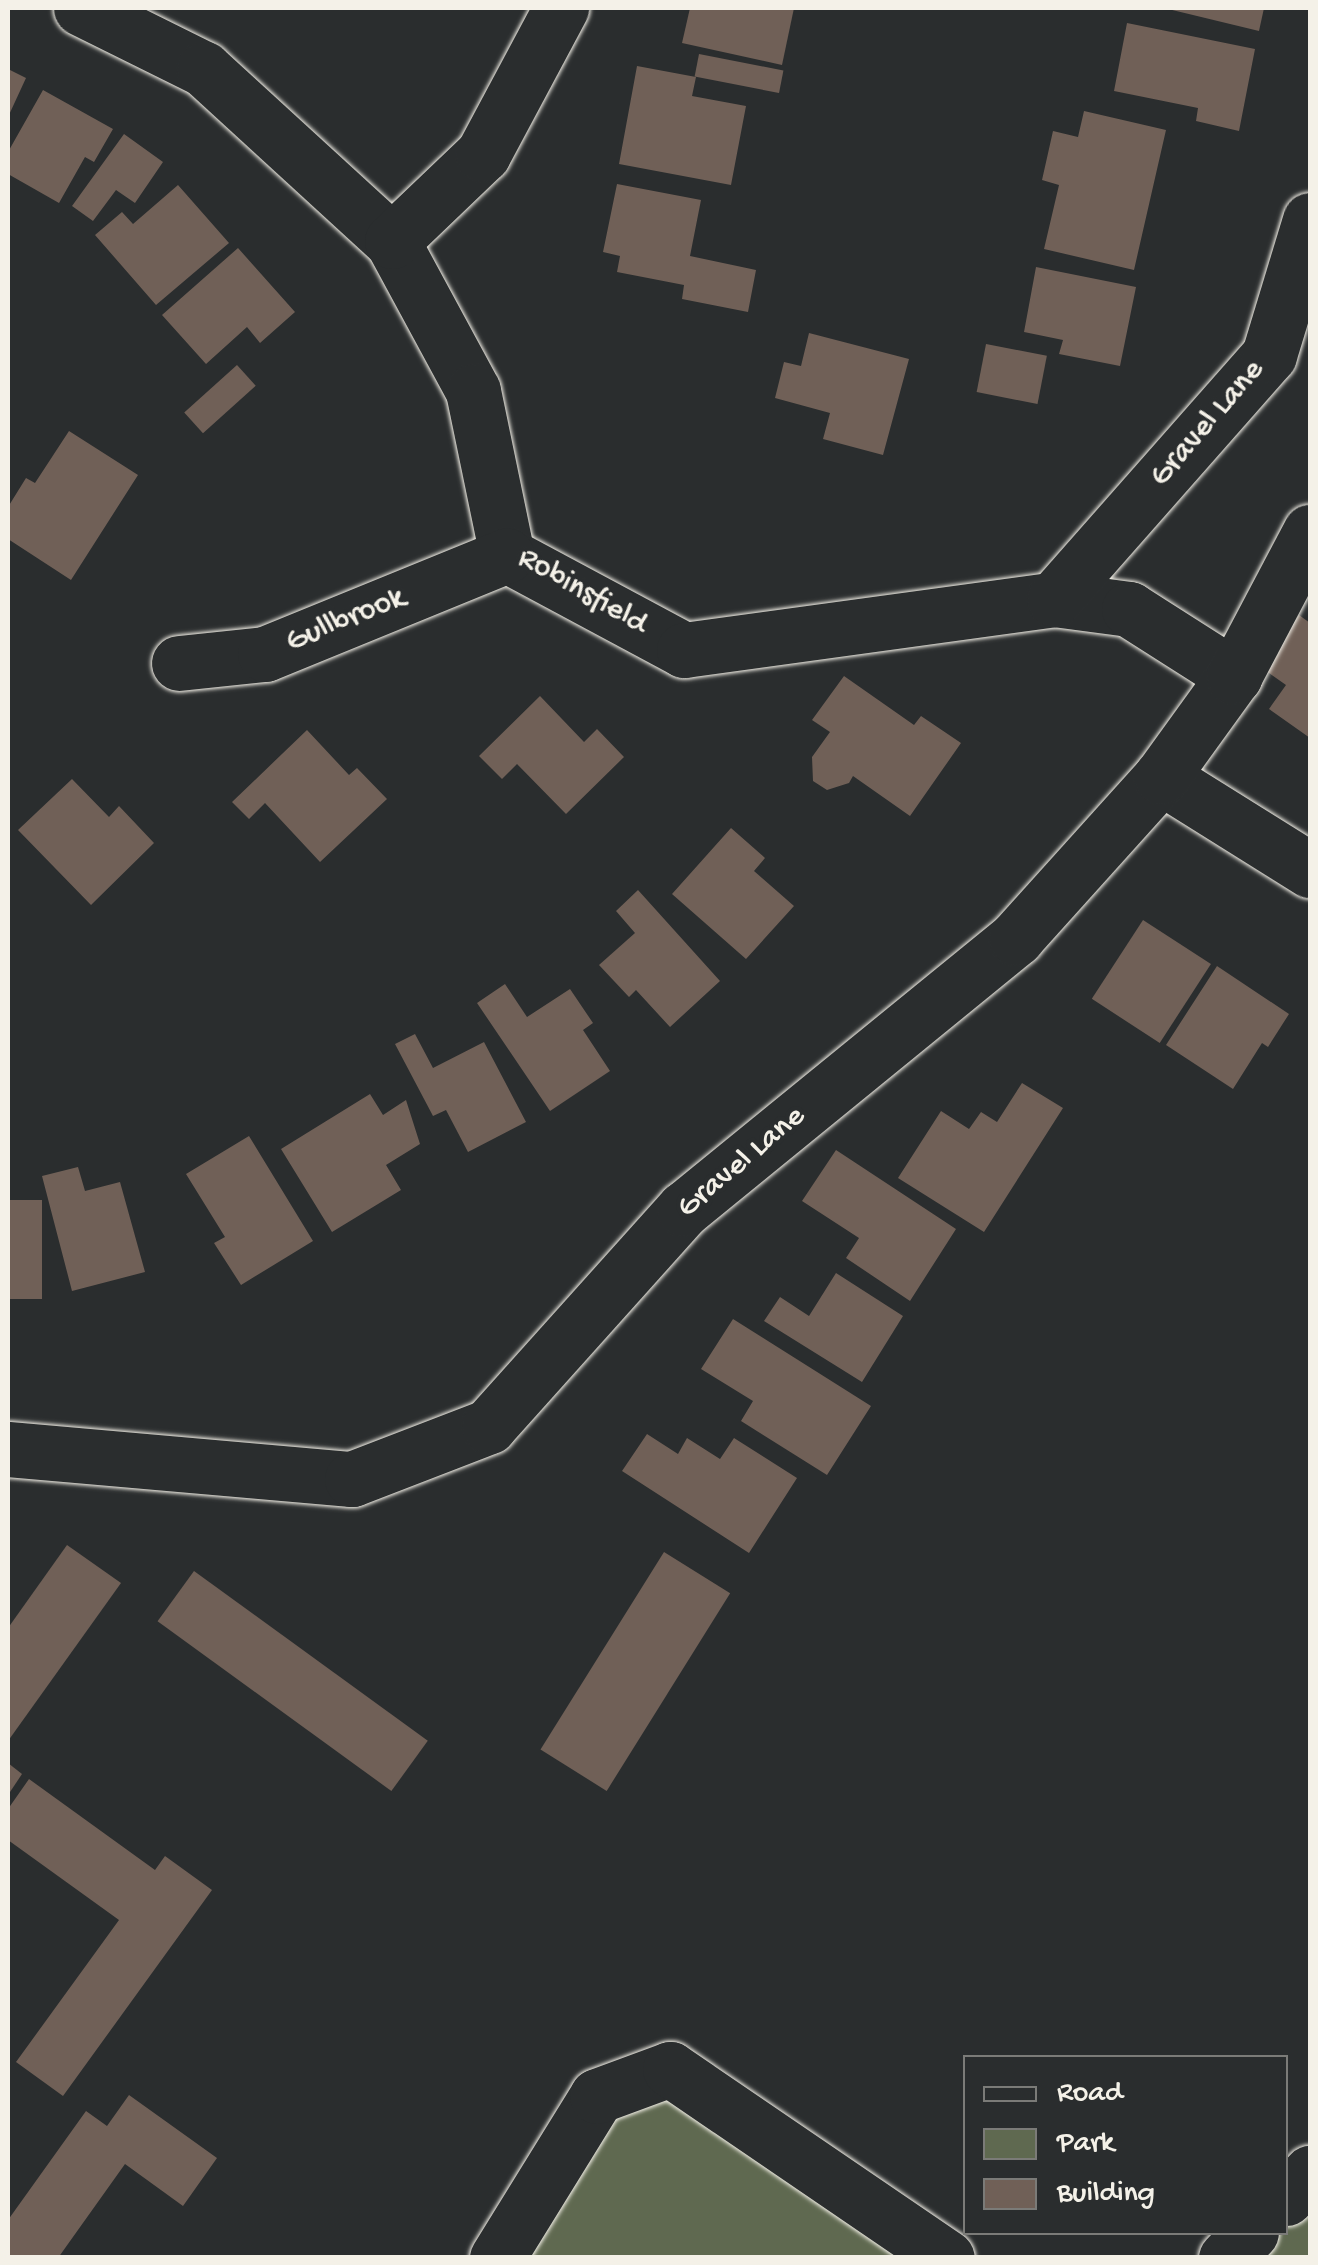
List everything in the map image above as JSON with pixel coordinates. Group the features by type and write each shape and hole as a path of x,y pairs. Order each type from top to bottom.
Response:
{"street":[{"name":"Robinsfield","path":"81,8 204,68 392,242 473,391 507,555 684,650 1054,599 1129,609 1234,676"},
{"path":"392,242 483,154 561,8"},
{"name":"Gravel Lane","path":"1054,599 1269,355 1310,220"},
{"name":"Gravel Lane","path":"8,1449 352,1479 489,1426 684,1209 1016,938 1161,777 1234,676 1310,532"},
{"name":"Gullbrook","path":"179,663 265,654 507,555"},
{"path":"1161,777 1310,870"},
{"path":"497,2258 597,2096 670,2069 947,2258"},
{"path":"1288,2196 1310,2173"},
{"path":"1226,2258 1248,2235"}],"green space":[{"path":"670,2069 947,2258 497,2258 597,2096"},
{"path":"1310,2173 1310,2257 1226,2258 1249,2235 1288,2235 1288,2196"}],"building":[{"path":"690,8 794,8 782,65 682,43"},
{"path":"1164,8 1264,8 1259,31"},
{"path":"1127,23 1255,49 1239,131 1196,121 1198,108 1114,91"},
{"path":"699,54 783,70 779,93 695,77"},
{"path":"637,66 696,77 692,96 746,106 731,185 619,164"},
{"path":"8,69 26,78 8,117"},
{"path":"43,90 113,129 94,162 85,157 59,203 8,174 8,152"},
{"path":"1084,111 1166,130 1134,270 1044,249 1059,185 1042,180 1053,131 1078,137"},
{"path":"124,134 163,162 135,203 116,190 93,221 72,206"},
{"path":"617,184 701,200 690,256 756,270 748,312 682,299 684,285 617,272 620,256 603,252"},
{"path":"178,185 229,243 156,305 95,235 122,212 133,224"},
{"path":"238,248 295,312 260,343 247,327 206,364 162,315"},
{"path":"1036,267 1136,287 1120,366 1059,354 1063,340 1024,332"},
{"path":"809,333 909,359 883,455 823,439 830,413 775,398 784,362 801,366"},
{"path":"986,344 1047,356 1038,404 977,392"},
{"path":"237,365 256,386 203,433 184,413"},
{"path":"69,431 138,475 71,580 8,539 8,507 26,478 35,483"},
{"path":"1299,615 1310,623 1310,738 1269,709 1286,685 1262,668"},
{"path":"844,676 914,725 921,716 961,743 910,816 853,776 849,783 827,790 813,781 812,757 830,732 812,720"},
{"path":"540,696 584,742 597,729 624,757 566,814 517,764 502,779 479,756"},
{"path":"307,730 349,775 357,768 387,799 320,862 265,803 249,819 232,802"},
{"path":"72,779 109,817 119,806 154,843 91,905 18,830"},
{"path":"731,828 765,858 754,871 794,906 746,959 672,894"},
{"path":"638,890 720,981 670,1027 636,990 629,997 599,965 635,933 616,911"},
{"path":"1143,920 1211,964 1160,1043 1092,999"},
{"path":"1217,966 1289,1014 1268,1047 1262,1043 1233,1089 1166,1045"},
{"path":"505,984 527,1017 570,989 593,1023 583,1030 610,1071 550,1111 477,1003"},
{"path":"415,1034 433,1068 484,1042 526,1122 468,1152 446,1110 433,1116 395,1044"},
{"path":"1022,1083 1063,1108 984,1232 898,1178 941,1111 969,1129 981,1112 997,1122"},
{"path":"370,1094 383,1115 406,1100 420,1144 386,1165 401,1190 332,1232 281,1149"},
{"path":"249,1136 313,1241 241,1285 214,1243 225,1237 186,1174"},
{"path":"836,1150 956,1229 910,1301 846,1258 859,1238 802,1201"},
{"path":"78,1167 85,1191 120,1182 145,1272 72,1291 42,1176"},
{"path":"8,1200 42,1200 42,1299 8,1299"},
{"path":"836,1273 903,1316 862,1382 764,1321 780,1297 809,1316"},
{"path":"733,1319 871,1406 827,1475 741,1421 753,1401 701,1369"},
{"path":"647,1434 678,1454 687,1438 720,1459 734,1438 797,1478 749,1553 622,1471"},
{"path":"67,1545 121,1583 8,1741 8,1628"},
{"path":"664,1552 730,1593 607,1791 541,1750"},
{"path":"194,1571 428,1741 391,1791 158,1621"},
{"path":"8,1763 22,1774 8,1795"},
{"path":"29,1779 155,1870 165,1856 212,1890 63,2096 16,2062 119,1920 8,1840 8,1809"},
{"path":"129,2095 217,2158 183,2206 125,2164 58,2258 8,2258 8,2220 86,2111 107,2126"}]}
